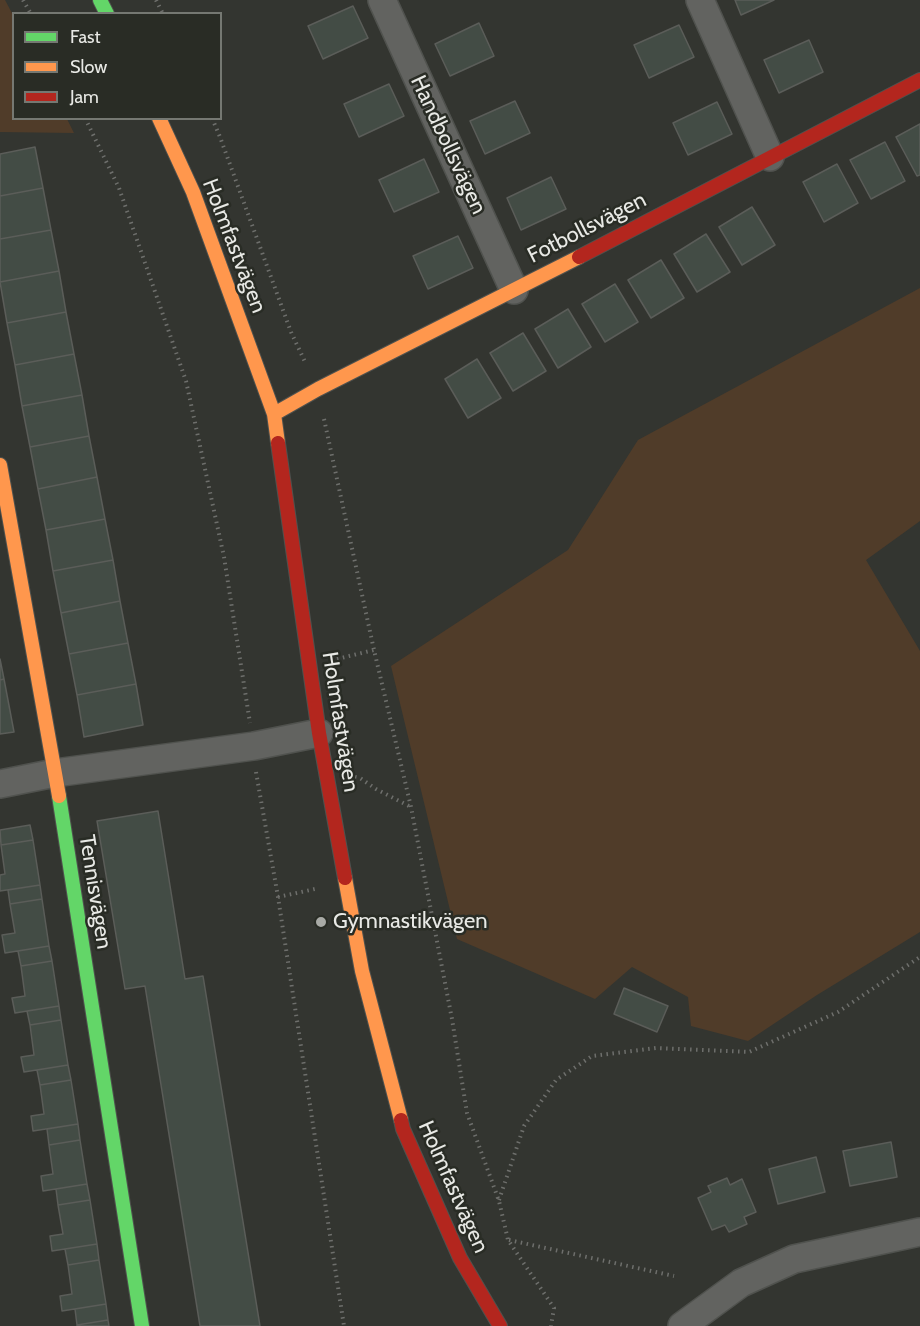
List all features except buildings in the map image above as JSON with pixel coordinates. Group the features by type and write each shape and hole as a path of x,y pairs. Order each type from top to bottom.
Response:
{"street":[{"name":"Handbollsvägen","path":"382,0 514,290"},
{"path":"700,0 770,158"},
{"name":"Fotbollsvägen","path":"274,414 318,389 920,81"},
{"name":"Holmfastvägen","path":"160,120 193,192 274,414 319,733 362,971 403,1129 460,1258 500,1326"},
{"name":"Tennisvägen","path":"0,465 56,773 142,1326"},
{"path":"0,784 56,773 254,746 319,733"},
{"path":"682,1326 741,1283 794,1258 920,1232"}],"path":[{"path":"86,120 119,188 186,381 224,557 344,1326"},
{"path":"213,120 291,332 318,389 374,650 411,807 452,1019 467,1113 499,1201 508,1240 554,1308 551,1326"},
{"path":"333,660 374,650"},
{"path":"351,775 411,807"},
{"path":"278,897 315,889 313,879"},
{"path":"499,1201 524,1126 556,1080 592,1056 656,1048 749,1052 838,1012 920,957"},
{"path":"508,1240 674,1276"}],"shaded area":[{"path":"0,0 5,0 12,13 12,120 68,120 74,133 0,132"},
{"path":"920,288 920,521 866,560 920,651 920,932 817,995 748,1041 691,1026 688,997 632,967 595,999 457,939 391,666 568,550 638,440"}],"traffic: fast":[{"path":"100,0 106,12"},
{"path":"59,796 142,1326"}],"traffic: slow":[{"path":"160,120 193,192 274,414 278,443"},
{"path":"274,414 318,389 579,257"},
{"path":"0,465 59,796"},
{"path":"345,878 362,971 401,1120"}],"traffic: jam":[{"path":"579,257 920,80"},
{"path":"278,443 319,733 345,878"},
{"path":"401,1120 460,1258 500,1326"}],"place":[{"name":"Gymnastikvägen","path":"321,922"}]}
